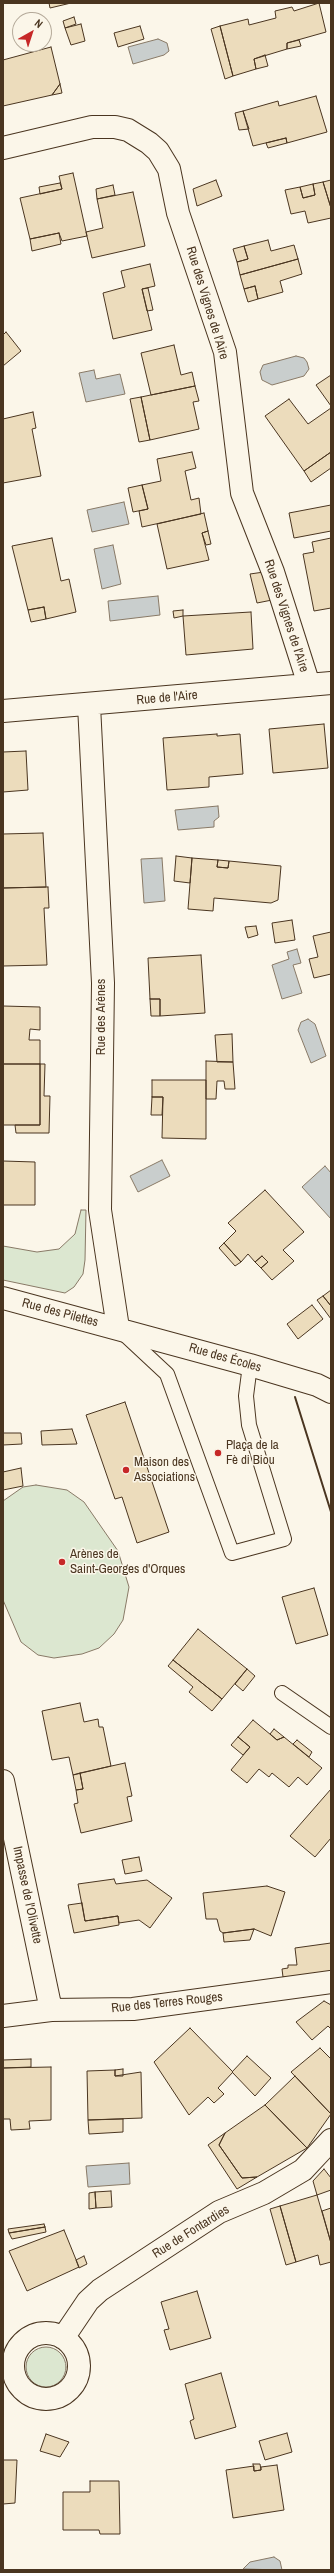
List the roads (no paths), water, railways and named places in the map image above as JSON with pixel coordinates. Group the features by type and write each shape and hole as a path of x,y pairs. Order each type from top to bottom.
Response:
{"street":[{"name":"Rue des Vignes de l'Aire","path":"3,148 92,128 115,127 128,130 149,143 158,151 169,169 178,213 225,352 242,493 273,572 309,685"},
{"name":"Rue de l'Aire","path":"3,711 89,706 331,683"},
{"name":"Rue des Arènes","path":"89,706 103,983 100,1210 118,1328"},
{"name":"Rue des Pilettes","path":"3,1298 118,1328"},
{"name":"Rue des Écoles","path":"118,1328 317,1384 331,1392"},
{"name":"Impasse de l'Olivette","path":"3,1781 51,2010"},
{"name":"Rue des Terres Rouges","path":"3,2016 51,2010 133,2009 331,1982"},
{"name":"Rue de Fontardies","path":"63,2338 75,2319 100,2290 219,2212 264,2193 303,2170 331,2140"},
{"path":"44,2333 63,2338 72,2346 79,2366 75,2381 65,2394 45,2400 35,2398 9,2378 13,2357 25,2340 34,2335 44,2333"}],"lane":[{"path":"118,1328 167,1374 232,1553 284,1539 249,1425 246,1396 250,1365"},
{"path":"282,1693 331,1727"}],"place":[{"name":"Plaça de la Fè di Biou","path":"218,1453"},
{"name":"Maison des Associations","path":"126,1470"},
{"name":"Arènes de Saint-Georges d'Orques","path":"62,1562"}]}
